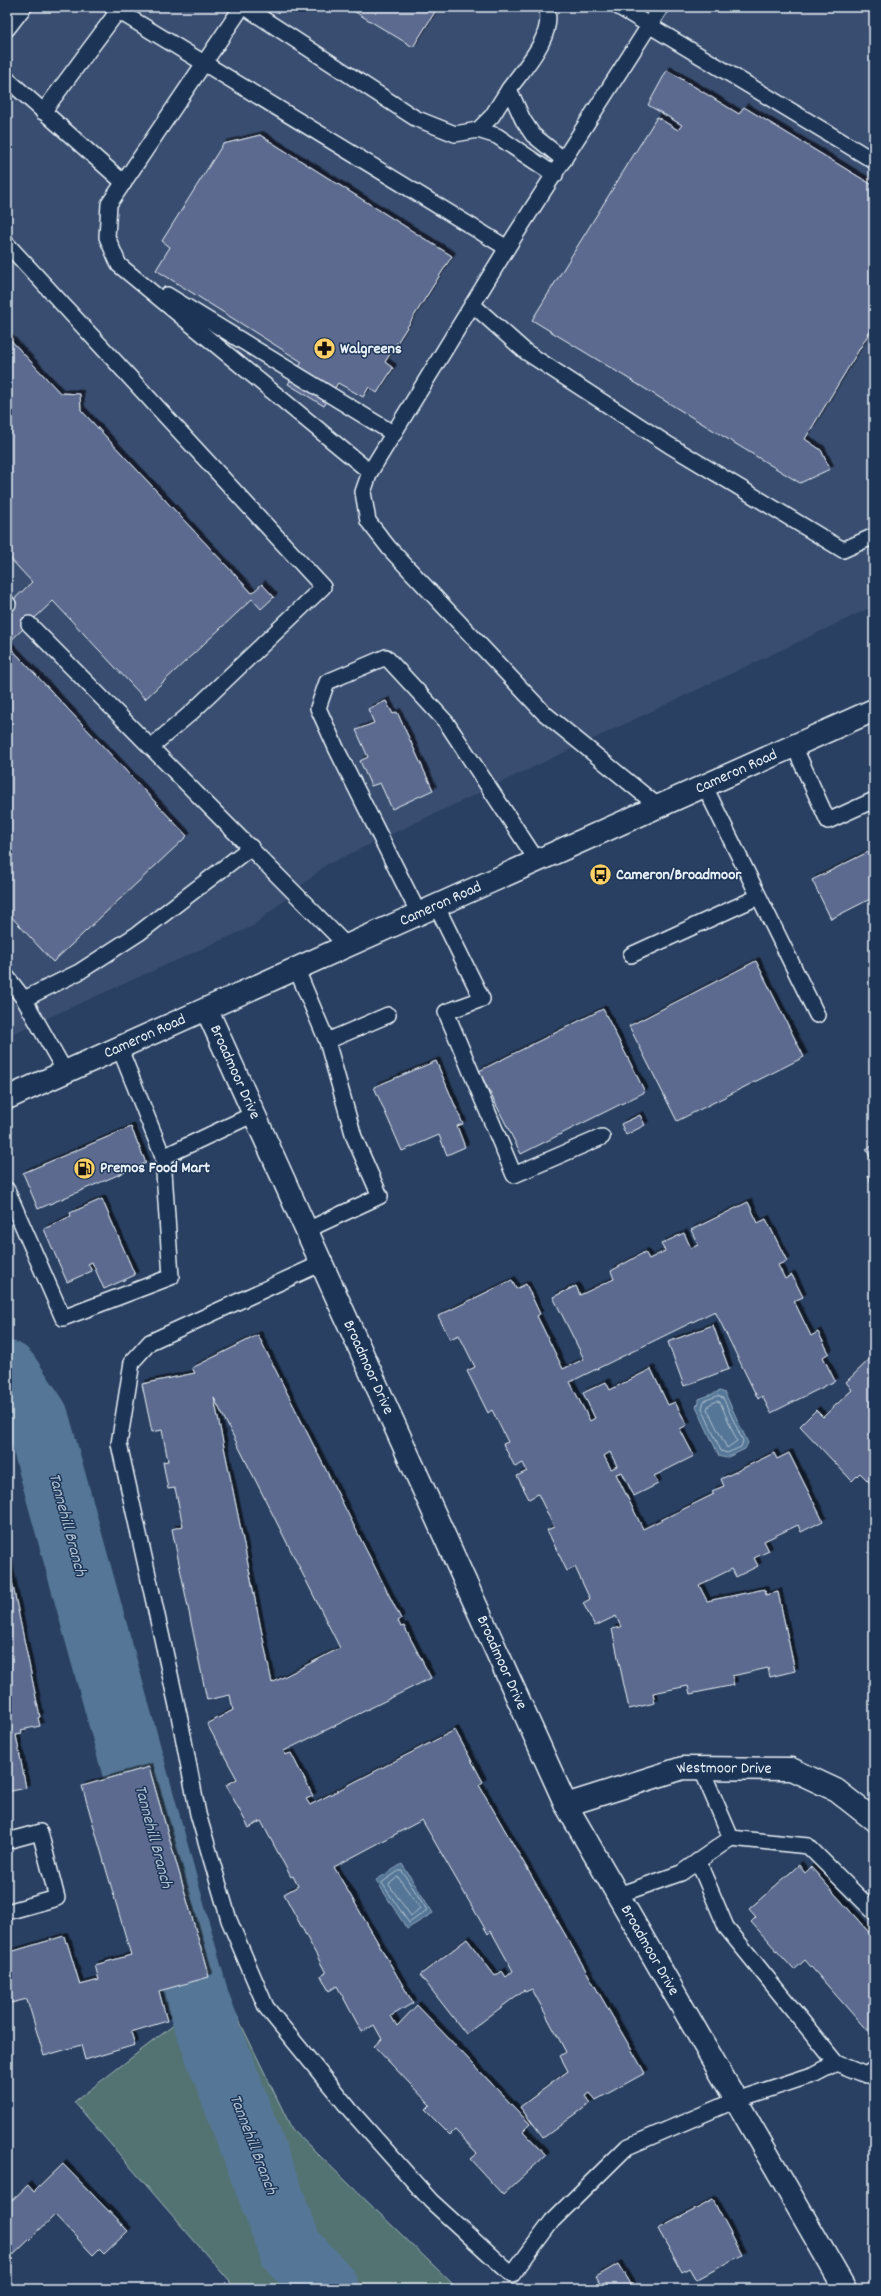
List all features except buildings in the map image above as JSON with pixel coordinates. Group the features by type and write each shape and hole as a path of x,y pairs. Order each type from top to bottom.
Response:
{"street":[{"name":"Cameron Road","path":"7,1098 297,970 874,710"},
{"name":"Broadmoor Drive","path":"207,1010 566,1805 845,2289"},
{"name":"Westmoor Drive","path":"566,1805 683,1768 791,1769 836,1790 874,1820"}],"lane":[{"path":"7,29 24,7"},
{"path":"370,472 119,265 107,237 109,204 243,7 415,118 455,134 478,130 498,136 554,175"},
{"path":"478,130 492,116 540,44 547,30 546,7"},
{"path":"619,7 874,161"},
{"path":"659,807 544,712 388,548 368,521 363,492 370,472 508,248 661,7"},
{"path":"43,112 115,9 508,248"},
{"path":"7,79 124,182"},
{"path":"509,89 523,120 532,135 564,160"},
{"path":"7,244 323,587 192,712 152,746"},
{"path":"119,265 394,434"},
{"path":"473,305 526,352 669,445 843,550 874,536"},
{"path":"29,624 152,746 348,947"},
{"path":"538,862 446,722 386,657 327,682 318,708 340,757 414,904 427,911 482,999 446,1012 514,1175 602,1137"},
{"path":"794,746 828,821 874,800"},
{"path":"705,787 817,1016"},
{"path":"24,999 79,972 139,933 251,847"},
{"path":"631,955 758,897"},
{"path":"297,970 327,1041 354,1137 380,1196 307,1230"},
{"path":"7,977 24,999 66,1072"},
{"path":"327,1041 388,1015"},
{"path":"7,1190 63,1318 171,1277 163,1157 120,1049"},
{"path":"163,1157 254,1114"},
{"path":"322,1263 150,1342 132,1362 119,1444 179,1715 198,1814 229,1920 266,2007 352,2111 431,2201 512,2276 552,2221 627,2147 736,2100 815,2074 836,2063"},
{"path":"701,1768 731,1838"},
{"path":"7,1841 40,1832 57,1898 7,1912"},
{"path":"618,1895 681,1873 731,1838 808,1846 874,1912"},
{"path":"698,1861 726,1927 836,2063 866,2075 874,2069"}],"shaded area":[{"path":"7,7 874,7 874,606 326,865 253,926 7,1036"}],"green space":[{"path":"223,1987 292,2129 458,2289 236,2289 74,2102"}],"water":[{"path":"720,1391 725,1393 748,1443 745,1449 726,1458 719,1456 696,1406 699,1403 699,1399"},
{"path":"402,1864 433,1913 407,1929 376,1880"}],"waterway":[{"name":"Tannehill Branch","path":"7,1373 37,1418 198,2002 291,2249 327,2289"}],"place":[{"name":"Walgreens","path":"325,349"},
{"name":"Cameron/Broadmoor","path":"601,875"},
{"name":"Premos Food Mart","path":"84,1168"}]}
